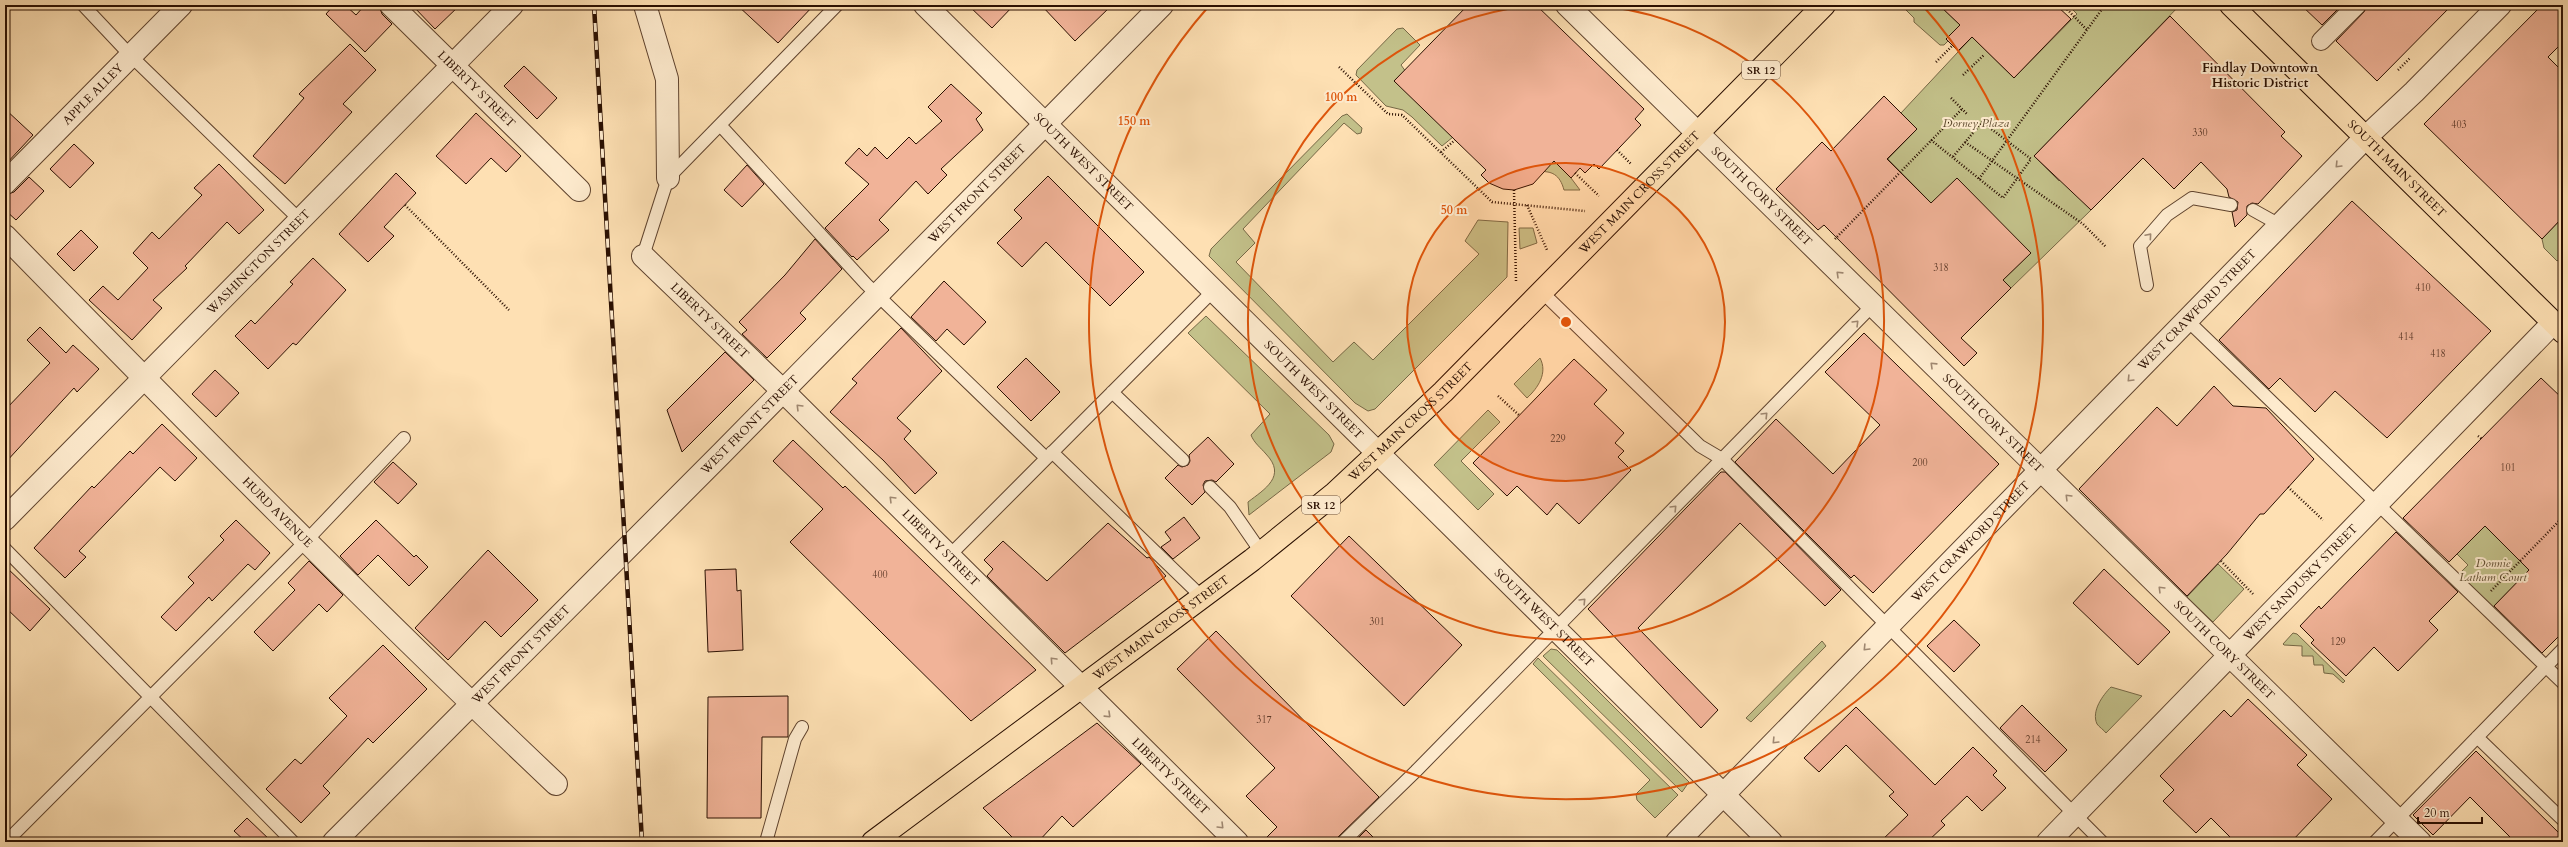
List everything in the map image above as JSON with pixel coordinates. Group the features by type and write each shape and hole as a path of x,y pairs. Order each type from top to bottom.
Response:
{"main road":[{"name":"WEST MAIN CROSS STREET","path":"872,842 1261,552 1326,500 1379,454 1542,292 1824,5"},
{"name":"SOUTH MAIN STREET","path":"2231,5 2558,328"}],"street":[{"name":"APPLE ALLEY","path":"5,183 181,5"},
{"name":"LIBERTY STREET","path":"391,5 452,63 579,190"},
{"name":"WASHINGTON STREET","path":"5,519 452,63 512,5"},
{"path":"645,5 667,79 668,178"},
{"name":"SOUTH WEST STREET","path":"925,5 1771,842"},
{"name":"WEST FRONT STREET","path":"334,842 470,703 877,295 1044,123 1162,5"},
{"name":"SOUTH CORY STREET","path":"1567,5 1819,255 2041,470 2228,656 2420,842"},
{"path":"2321,42 2357,5"},
{"name":"WEST CRAWFORD STREET","path":"1677,842 2365,138 2414,92 2500,5"},
{"name":"HURD AVENUE","path":"5,236 143,379 470,703 556,784"},
{"name":"LIBERTY STREET","path":"643,256 782,390 1080,688 1237,842"},
{"name":"WEST SANDUSKY STREET","path":"2048,842 2378,503 2558,328"}],"lane":[{"path":"83,5 131,56 299,219"},
{"path":"643,256 668,178 836,5"},
{"path":"720,125 877,295 1202,597"},
{"path":"2147,285 2140,246 2167,215 2192,198 2231,205"},
{"path":"2253,210 2280,225"},
{"path":"949,556 1214,290"},
{"path":"1542,292 1700,446 1722,459 2102,842"},
{"path":"1343,842 1556,629 1872,306"},
{"path":"2187,320 2378,503 2563,684"},
{"path":"1112,392 1183,460"},
{"path":"6,842 307,540 404,438"},
{"path":"1210,487 1230,507 1261,552"},
{"path":"5,549 152,696 293,842"},
{"path":"2375,842 2563,649"},
{"path":"766,842 795,739 802,727"},
{"path":"2477,737 2563,820"}],"path":[{"path":"2063,5 2087,30"},
{"path":"1979,179 2105,5"},
{"path":"1936,62 1952,46"},
{"path":"1963,75 1984,55"},
{"path":"2398,70 2410,58"},
{"path":"1339,67 1388,114 1402,115 1492,202 1585,211"},
{"path":"1951,98 1967,114"},
{"path":"1819,255 1962,109"},
{"path":"1931,140 1952,158 2003,198 2031,159 1982,122 1952,158"},
{"path":"1441,152 1455,140"},
{"path":"1965,142 2083,224 2106,247"},
{"path":"1617,150 1631,164"},
{"path":"1575,173 1599,196"},
{"path":"1514,190 1516,281"},
{"path":"405,205 509,310"},
{"path":"1527,205 1546,250"},
{"path":"1498,396 1519,415"},
{"path":"2478,436 2482,439"},
{"path":"2288,487 2323,520"},
{"path":"2479,602 2563,517"},
{"path":"2221,561 2253,594"}],"green space":[{"path":"1901,5 1939,5 1960,25 1946,39 1948,41 1944,45 1940,45 1914,22 1914,18"},
{"name":"Dorney Plaza","path":"2068,5 2180,5 2034,156 2059,181 2070,170 2079,198 2091,210 2011,288 2003,280 2031,253 1931,203 1888,159 1917,129 1901,113 1972,37 2014,78 2077,14"},
{"path":"1403,28 1420,45 1401,65 1453,137 1442,146 1403,110 1386,106 1356,75 1357,70 1397,29"},
{"path":"1347,114 1362,128 1361,133 1357,134 1344,123 1243,229 1255,243 1236,262 1333,362 1354,342 1373,360 1479,254 1465,241 1478,220 1508,222 1507,277 1375,409 1368,411 1355,403 1209,256 1211,249 1342,116"},
{"path":"1548,155 1571,178 1580,190 1564,190 1558,177 1555,175 1547,172 1537,172"},
{"path":"2563,217 2563,257 2557,261 2544,248 2542,239"},
{"path":"1519,228 1533,228 1537,243 1520,249"},
{"path":"1206,316 1329,435 1334,444 1331,452 1249,515 1248,502 1267,487 1274,475 1272,462 1251,435 1270,414 1188,333"},
{"path":"1540,358 1543,369 1541,380 1535,390 1527,398 1514,384"},
{"path":"1488,410 1500,422 1461,461 1494,494 1478,510 1434,465"},
{"name":"Donnie Latham Court","path":"2485,526 2509,550 2563,535 2492,608 2458,575 2468,565 2457,554"},
{"path":"2218,564 2244,589 2213,622 2187,597"},
{"path":"2293,633 2297,634 2345,681 2343,683 2333,674 2324,673 2323,665 2314,665 2313,656 2302,656 2302,646 2284,645 2283,644"},
{"path":"1822,641 1826,646 1751,722 1746,718"},
{"path":"1551,649 1557,650 1689,782 1682,792 1543,656"},
{"path":"1538,658 1678,795 1655,818 1637,800 1636,794 1650,780 1533,664"},
{"path":"2111,687 2142,696 2106,733 2097,724 2096,714 2101,699"}],"building":[{"path":"334,5 345,5 356,15 365,5 379,5 382,14 392,24 365,52 326,14"},
{"path":"412,5 460,5 435,29"},
{"path":"737,5 814,5 778,43"},
{"path":"968,5 1014,5 992,28"},
{"path":"1041,5 1112,5 1075,41"},
{"path":"1468,5 1536,5 1644,109 1635,119 1641,125 1599,169 1594,164 1585,173 1580,168 1571,178 1554,161 1533,184 1514,190 1503,189 1489,183 1481,175 1486,170 1394,81"},
{"path":"1939,5 2056,5 2071,19 2014,78 1972,37 1958,51 1946,39 1960,25"},
{"path":"2301,5 2342,5 2322,25"},
{"path":"2367,5 2452,5 2377,81 2336,41 2364,12"},
{"path":"2542,5 2563,5 2563,42 2548,57 2563,72 2563,217 2542,239 2424,124"},
{"path":"2170,16 2285,132 2281,136 2302,156 2258,204 2252,203 2247,206 2247,215 2235,227 2232,212 2237,210 2238,202 2229,197 2227,189 2201,162 2174,189 2143,158 2091,210 2034,156"},
{"path":"350,44 376,70 343,104 352,112 285,184 253,156 304,98 299,94"},
{"path":"524,66 557,98 537,119 504,86"},
{"path":"951,84 982,113 976,119 983,130 941,169 947,175 928,194 916,181 879,220 889,230 857,260 853,256 852,257 825,228 869,184 845,163 859,148 867,156 875,147 887,159 909,137 916,144 942,121 928,107"},
{"path":"1884,96 1917,129 1887,159 1931,203 1957,178 2031,253 2003,280 2011,288 1961,338 1977,353 1964,366 1824,225 1818,230 1776,189 1822,142 1831,151"},
{"path":"5,109 33,135 5,165"},
{"path":"476,113 521,156 506,172 491,158 466,184 436,156"},
{"path":"74,144 94,163 70,188 50,169"},
{"path":"219,164 264,210 239,234 227,222 185,266 187,268 153,300 162,308 132,340 89,300 103,286 118,300 148,268 133,253 152,232 159,239 202,195 194,188"},
{"path":"747,165 764,184 742,207 724,190"},
{"path":"396,173 416,193 384,227 394,236 368,262 339,234"},
{"path":"1048,176 1144,272 1110,306 1046,242 1022,267 997,243 1022,218 1014,210"},
{"path":"29,177 44,191 16,220 5,210 5,195 14,192"},
{"path":"2352,201 2491,331 2387,438 2335,391 2315,412 2280,378 2269,389 2219,340"},
{"path":"81,230 98,247 74,271 57,254"},
{"path":"815,239 842,269 800,313 806,319 767,358 742,334 747,330 739,322 785,275"},
{"path":"313,258 346,290 296,345 293,343 268,369 235,336 251,320 255,324 293,284 290,282"},
{"path":"944,281 986,322 964,345 947,329 936,341 911,317"},
{"path":"40,327 66,353 73,345 99,369 77,392 74,388 5,463 5,410 50,363 27,340"},
{"path":"901,328 942,371 897,418 911,431 904,439 937,473 915,494 883,460 830,412 857,383 852,379"},
{"path":"1864,333 1999,464 1873,593 1854,575 1851,578 1735,462 1776,419 1833,474 1880,425 1825,372"},
{"path":"725,352 754,380 682,452 667,410"},
{"path":"1026,358 1060,392 1031,421 997,387"},
{"path":"1574,359 1607,390 1594,404 1624,433 1615,443 1624,451 1618,457 1631,470 1579,524 1557,503 1547,515 1517,486 1507,496 1473,463"},
{"path":"215,370 239,393 216,417 192,394"},
{"path":"2541,378 2563,399 2563,632 2542,653 2494,606 2529,570 2485,526 2449,562 2403,518"},
{"path":"2214,386 2233,406 2266,408 2314,459 2264,514 2260,514 2227,554 2187,596 2079,489 2157,407 2177,426"},
{"path":"162,424 197,458 175,481 160,467 79,551 86,557 65,578 34,548 92,486 94,488 130,451 133,454"},
{"path":"1208,437 1234,464 1216,482 1212,480 1205,481 1203,485 1205,492 1192,505 1165,478 1178,465 1182,467 1188,465 1190,461 1189,455"},
{"path":"793,440 843,488 845,486 1036,670 971,721 790,542 823,509 773,461"},
{"path":"393,462 417,484 398,504 374,482"},
{"path":"1721,472 1725,472 1841,590 1825,606 1740,523 1638,628 1718,710 1701,728 1588,609"},
{"path":"1184,517 1200,538 1173,559 1161,547 1171,540 1165,532"},
{"path":"236,520 270,553 255,570 248,564 212,601 209,597 176,631 161,617 194,583 188,577 224,540 220,536"},
{"path":"376,520 414,557 416,555 428,567 409,586 378,555 358,575 340,556"},
{"path":"1108,523 1147,558 1149,557 1166,576 1065,653 987,576 993,569 984,560 1003,541 1047,581"},
{"path":"2396,532 2458,592 2429,621 2438,630 2398,671 2374,647 2346,676 2311,643 2314,640 2300,626 2319,606 2321,609"},
{"path":"1349,536 1462,645 1404,706 1291,596"},
{"path":"488,550 538,600 501,637 485,621 448,660 415,628"},
{"path":"309,561 343,595 327,612 319,604 273,651 254,632 295,590 288,583"},
{"path":"5,566 50,609 30,631 5,607"},
{"path":"736,569 737,591 741,590 743,650 708,652 705,570"},
{"path":"2104,569 2170,632 2138,665 2073,603"},
{"path":"1954,620 1980,645 1954,672 1927,646"},
{"path":"1216,631 1379,797 1338,837 1336,842 1262,842 1277,827 1246,796 1275,768 1177,669"},
{"path":"383,645 427,689 373,743 368,738 323,786 330,793 301,823 266,789 295,759 301,764 347,716 329,698"},
{"path":"788,696 788,737 762,737 761,818 707,818 708,697"},
{"path":"2248,699 2307,755 2297,765 2332,799 2291,842 2235,842 2211,818 2196,833 2163,801 2174,790 2160,776 2224,710 2231,717"},
{"path":"2022,705 2067,750 2045,772 2000,728"},
{"path":"1856,707 1935,785 1973,747 1997,771 1993,775 2006,788 1982,811 1967,796 1941,821 1945,825 1927,842 1880,842 1908,815 1889,796 1894,792 1846,745 1819,772 1804,758"},
{"path":"1097,723 1141,764 1073,827 1062,816 1038,842 1017,842 983,808"},
{"path":"2476,751 2563,837 2563,842 2515,842 2470,797 2433,835 2413,815"},
{"path":"247,818 272,842 246,842 234,831"},
{"path":"1366,830 1378,842 1354,842"}],"railway":[{"path":"594,5 642,842"}],"district":[{"name":"Findlay Downtown Historic District","path":"2260,74"}]}
